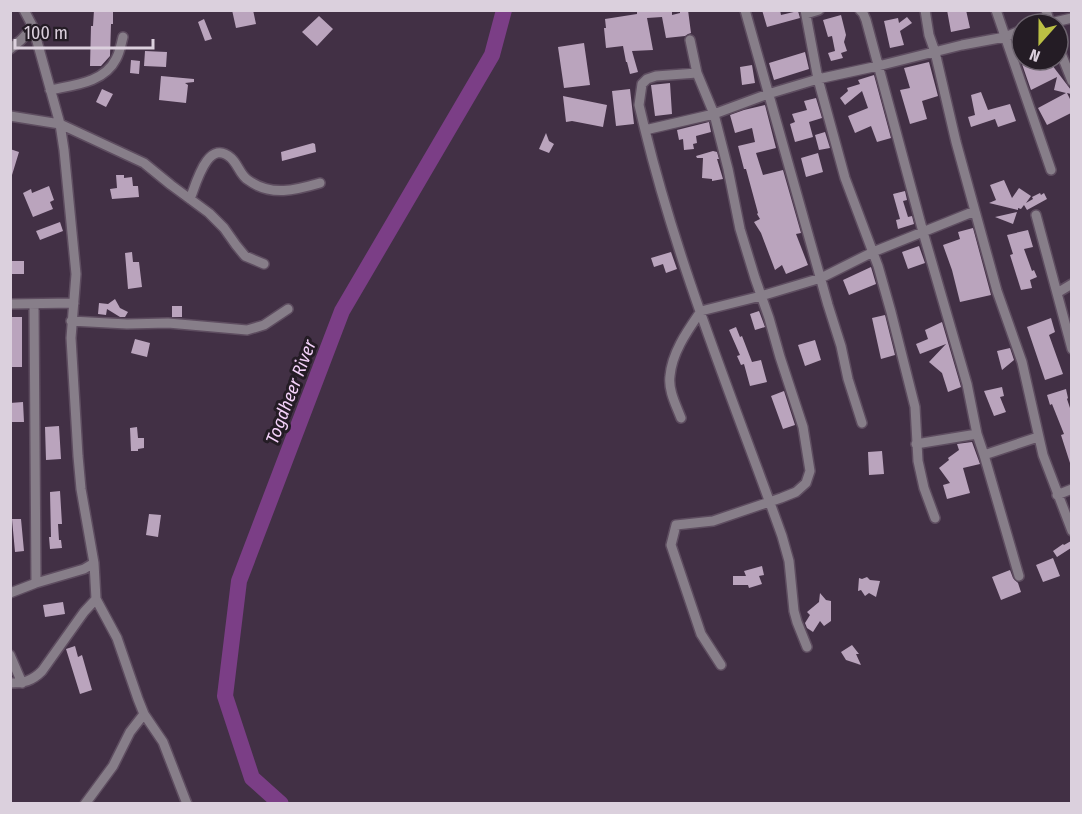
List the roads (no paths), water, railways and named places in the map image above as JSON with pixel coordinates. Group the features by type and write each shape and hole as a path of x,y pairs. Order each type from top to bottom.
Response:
{"street":[{"path":"24,10 33,27 60,124 64,150 76,274 70,338 78,456 81,489 94,563 96,599 117,638 144,714 163,742 187,804"},
{"path":"745,10 862,423"},
{"path":"819,10 805,12 818,79 845,178 878,266 888,301 915,407 918,461 924,488 935,518"},
{"path":"860,10 866,20 967,384 977,434 1019,576"},
{"path":"925,10 929,35 956,142 997,291 1022,362 1038,437 1071,531"},
{"path":"996,10 1051,170"},
{"path":"10,49 33,27"},
{"path":"645,130 714,114 818,79 1010,35"},
{"path":"50,90 96,78 110,70 117,58 123,37"},
{"path":"690,40 697,73 714,114 740,228 803,427 810,471 806,483 796,492 713,521 676,525 671,545 677,564 701,634 721,665"},
{"path":"697,73 656,76 647,79 642,84 639,105 683,263 770,502 789,561 794,611 807,647"},
{"path":"10,116 60,124 144,163 209,213 246,256 264,264"},
{"path":"190,199 206,162 212,154 216,153 232,158 246,179 269,190 285,191 320,183"},
{"path":"681,418 672,395 669,377 676,354 700,311 821,278 873,252 975,210"},
{"path":"1036,215 1071,349"},
{"path":"1057,293 1071,284"},
{"path":"10,304 74,303"},
{"path":"34,304 36,583"},
{"path":"71,321 127,324 168,323 247,330 264,325 288,309"},
{"path":"916,444 977,434"},
{"path":"984,455 1038,437"},
{"path":"1058,495 1071,489"},
{"path":"10,593 76,572 94,563"},
{"path":"10,683 22,683 34,679 96,599"},
{"path":"10,655 22,683"},
{"path":"86,804 113,766 130,732 144,714"}],"waterway":[{"name":"Togdheer River","path":"281,804 252,778 225,696 239,581 342,311 492,55 504,10"}]}
